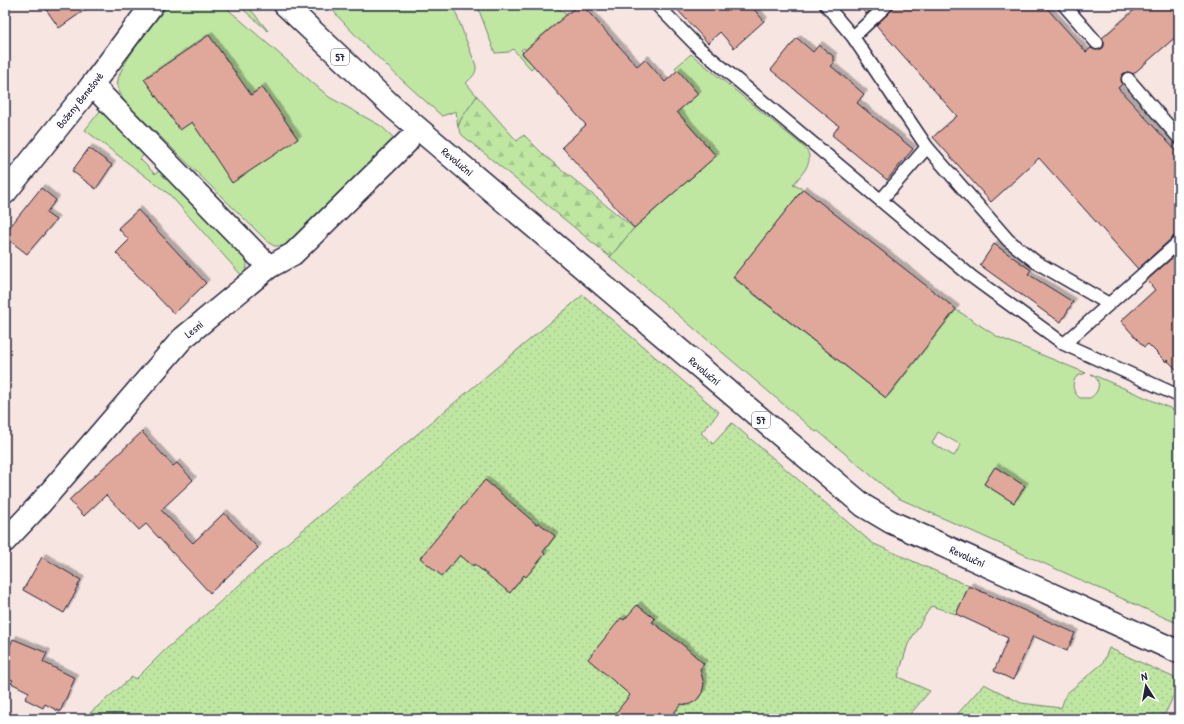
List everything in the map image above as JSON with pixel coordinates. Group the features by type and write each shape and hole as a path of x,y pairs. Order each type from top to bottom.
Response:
{"main road":[{"name":"Boženy Benešové","path":"5,193 92,85 152,5"},
{"name":"Revoluční","path":"285,5 394,108 864,506 891,522 1179,652"},
{"path":"92,85 270,267"},
{"name":"Lesní","path":"5,541 40,505 182,339 270,267 293,254 407,142"}],"lane":[{"path":"657,5 699,48 972,277 1064,344 1179,396"},
{"path":"826,5 853,36 927,147 1008,240 1036,262 1109,304"},
{"path":"853,36 887,5"},
{"path":"1064,5 1097,43"},
{"path":"1128,79 1179,138"},
{"path":"881,200 927,147"},
{"path":"1064,344 1179,242"}],"green space":[{"path":"168,5 223,5 329,97 381,126 395,139 285,246 274,246 268,242 124,101 119,91 118,80 125,63"},
{"path":"238,5 247,5 268,31"},
{"path":"328,5 454,5 476,66 475,74 466,83 477,96 461,119 458,127 456,111 442,116 369,49"},
{"path":"477,5 553,5 567,15 526,50 524,48 521,50 523,52 522,54 534,66 531,69 513,49 509,52 495,53"},
{"path":"691,54 803,146 807,151 809,161 807,166 793,185 803,189 733,278 886,398 955,309 998,337 1086,373 1077,376 1073,384 1075,393 1080,398 1090,398 1098,389 1097,379 1091,374 1179,412 1179,624 898,498 818,431 816,432 610,257 634,228 716,156 677,112 698,94 675,68","holes":["938,432 961,445 954,456 932,443","995,467 1024,486 1014,503 984,484"]},
{"path":"477,96 517,141 524,135 545,156 634,228 610,257 462,135 458,127 461,119"},
{"path":"100,111 106,114 146,152 140,159 155,174 162,169 247,259 247,266 243,277 170,195 85,130"},
{"path":"583,295 719,412 701,433 713,444 732,423 872,543 969,586 956,614 931,606 908,644 898,677 930,691 906,719 83,719 132,677 136,679 164,651 285,545"},
{"path":"1109,648 1179,680 1179,684 1166,712 1160,719 953,719 984,684 1021,703 1061,708 1066,694 1103,663"}],"building":[{"path":"43,5 92,5 59,28"},
{"path":"578,5 582,5 637,66 645,59 665,82 678,70 698,94 677,112 716,156 634,228 562,147 586,125 522,53"},
{"path":"673,5 750,5 764,21 734,48 720,32 708,43"},
{"path":"858,5 876,5 866,14"},
{"path":"894,5 1044,5 1086,52 1091,48 1095,50 1102,49 1104,42 1102,38 1140,5 1179,5 1179,34 1133,74 1127,72 1123,74 1121,80 1122,84 1118,88 1179,154 1179,235 1174,236 1138,269 1039,158 991,202 933,137 957,116 876,25 892,10"},
{"path":"209,35 251,95 262,87 298,139 232,183 192,122 180,130 144,79"},
{"path":"797,38 813,52 819,45 833,56 833,64 831,66 864,94 857,103 913,149 887,180 832,135 839,126 771,70"},
{"path":"89,148 112,165 96,189 72,171"},
{"path":"41,188 56,200 46,213 56,220 27,254 5,237 5,233"},
{"path":"803,189 956,309 886,398 733,277"},
{"path":"138,210 206,283 174,314 116,253 129,240 118,228"},
{"path":"994,244 1031,270 1028,274 1073,302 1061,322 980,265"},
{"path":"1179,252 1179,372 1167,360 1166,362 1148,344 1144,347 1121,321 1155,290 1147,280"},
{"path":"142,432 173,466 177,463 193,480 161,510 193,543 224,513 258,548 210,593 146,524 139,530 106,495 84,516 69,500"},
{"path":"995,467 1025,486 1014,503 984,484"},
{"path":"485,480 536,524 539,523 555,536 543,552 545,554 526,577 524,575 510,593 474,564 473,566 460,555 442,576 420,558"},
{"path":"42,557 81,580 64,613 23,590"},
{"path":"969,586 1075,633 1067,651 1033,636 1013,680 994,671 1008,638 956,614"},
{"path":"637,605 655,619 652,622 683,645 704,664 700,669 704,684 702,693 696,701 688,705 681,704 669,719 611,719 630,695 588,659 621,618 624,620"},
{"path":"13,639 47,653 43,662 75,678 60,712 45,704 43,708 25,699 29,692 11,683 13,680 5,677 5,657"}]}
